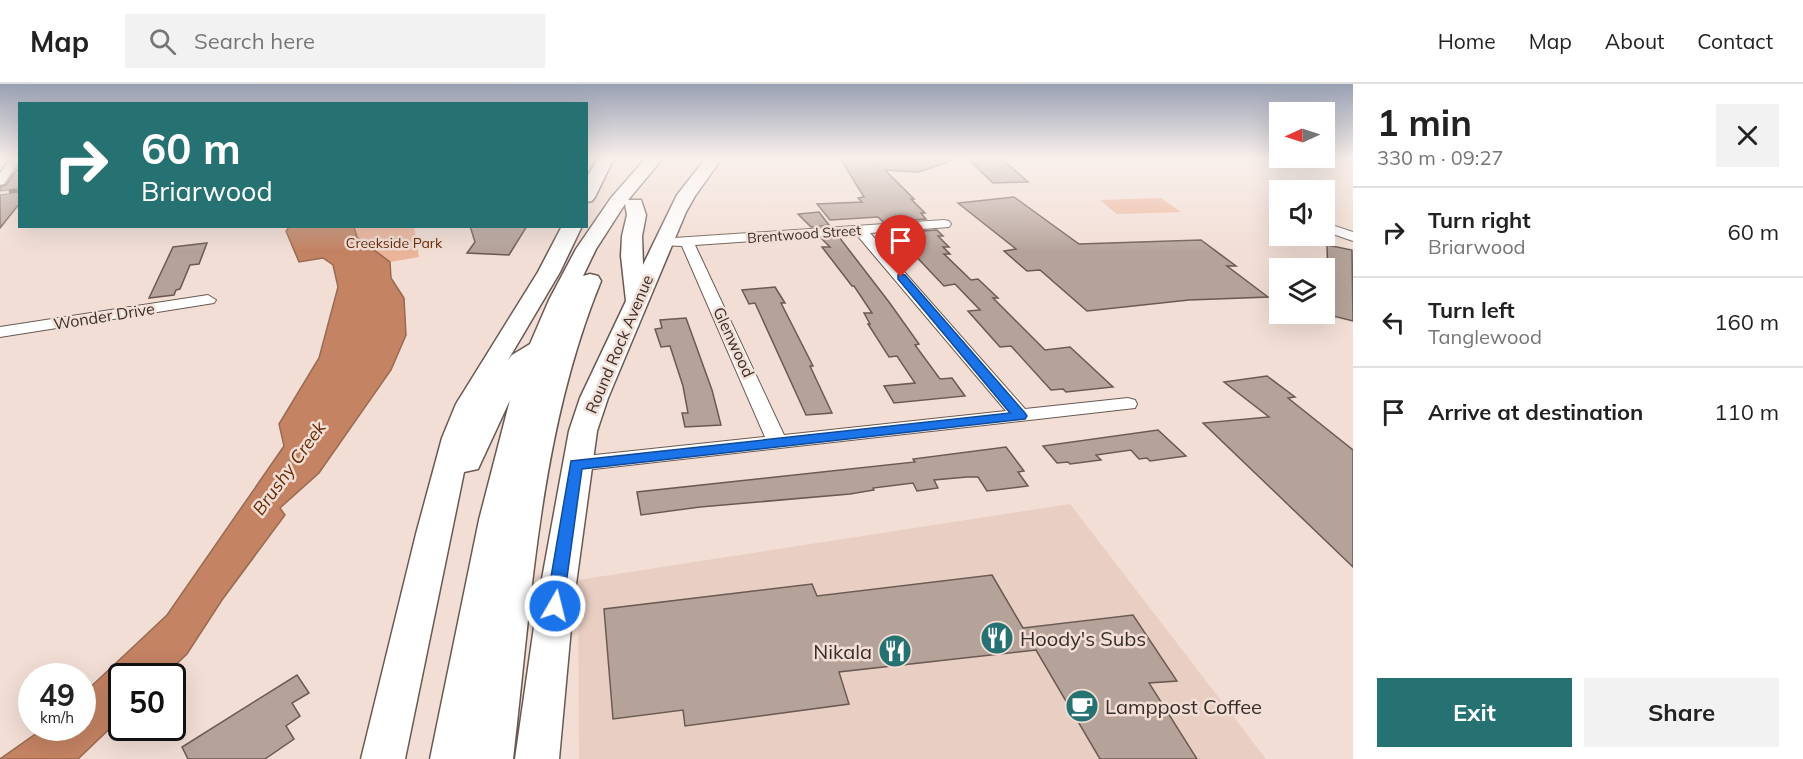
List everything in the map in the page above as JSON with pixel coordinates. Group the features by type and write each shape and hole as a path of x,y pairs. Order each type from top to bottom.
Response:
{"main road":[{"path":"452,759 500,493 539,348 553,316 595,237 628,190"},
{"path":"491,759 525,515 553,381 586,289 613,236 645,190"},
{"name":"Round Rock Avenue","path":"537,759 555,606 583,431 594,398 637,300 690,190"},
{"path":"634,204 639,216 632,241 633,282 637,300"},
{"path":"383,759 433,534 457,438 470,404 549,272 571,228"},
{"path":"433,534 453,499 466,463 499,394 521,360 539,348"}],"street":[{"name":"Brentwood Street","path":"664,242 944,224"},
{"path":"860,230 1020,416"},
{"path":"1335,230 1353,237"},
{"name":"Glenwood","path":"687,242 778,443"},
{"name":"Wonder Drive","path":"0,332 208,300"},
{"path":"576,464 1128,404"}],"shaded area":[{"path":"1070,504 1266,759 579,759 578,580"}],"green space":[{"path":"1161,198 1181,212 1117,214 1100,200"},
{"name":"Creekside Park","path":"354,228 414,228 419,257 390,262 357,236"}],"water":[{"name":"Brushy Creek","path":"288,228 354,228 357,237 390,262 391,278 404,298 406,335 391,370 319,473 280,508 285,515 222,600 187,654 178,663 116,663 167,615 284,446 279,424 319,358 338,287 333,265 323,258 299,262 286,231"},
{"path":"108,670 108,730 78,759 0,759 26,741 96,741 96,682"}],"building":[{"path":"0,190 18,190 18,206 0,228"},
{"path":"859,190 904,190 925,213 921,213 926,219 883,222 878,217 830,220 817,204 862,202 858,198 864,197"},
{"path":"1014,197 1079,244 1201,240 1236,266 1227,266 1268,297 1189,300 1087,311 1040,270 1027,271 1004,251 1016,249 958,203"},
{"path":"819,212 829,225 811,227 798,214"},
{"path":"471,228 526,228 509,255 467,253 475,242"},
{"path":"937,230 943,236 938,236 949,247 943,247 950,254 944,254 971,280 978,279 998,298 993,298 1045,350 1070,347 1113,387 1066,392 1063,389 1051,390 1011,346 1000,347 968,311 980,310 955,284 944,286 894,233"},
{"path":"839,237 919,344 915,345 940,379 952,378 965,396 894,403 884,386 915,383 897,356 889,357 868,324 870,324 864,313 872,313 854,286 822,247 830,247 822,239"},
{"path":"207,243 199,264 190,265 180,289 176,290 174,295 149,298 173,247"},
{"path":"1327,246 1352,250 1353,321 1335,316 1335,258 1327,258"},
{"path":"775,287 785,303 781,303 813,366 810,366 832,413 806,415 755,303 749,304 742,290"},
{"path":"686,318 712,390 721,425 685,427 682,413 688,413 683,386 670,346 661,347 655,329 662,328 660,320"},
{"path":"1267,376 1295,397 1288,398 1353,450 1353,567 1203,423 1269,417 1224,382"},
{"path":"1158,430 1186,456 1150,461 1147,458 1139,459 1131,450 1096,455 1101,460 1070,464 1068,462 1057,463 1043,446"},
{"path":"1006,447 1024,471 1018,472 1028,486 987,491 978,477 967,477 934,480 938,488 917,491 913,483 873,488 874,490 850,494 700,507 641,515 637,492 915,462 913,459"},
{"path":"992,575 1023,628 1133,615 1177,681 1149,683 1197,759 1100,759 1036,650 839,672 849,704 685,726 683,710 613,719 604,609 812,584 817,596"},
{"path":"297,675 309,693 292,703 300,716 286,726 294,739 265,759 188,759 182,747"}],"railway":[{"path":"0,193 18,190"}],"place":[{"name":"Hoody's Subs","path":"997,638"},
{"name":"Nikala","path":"895,651"},
{"name":"Lamppost Coffee","path":"1082,706"}],"route":[{"path":"555,606 576,464 1020,416 901,277"}]}
